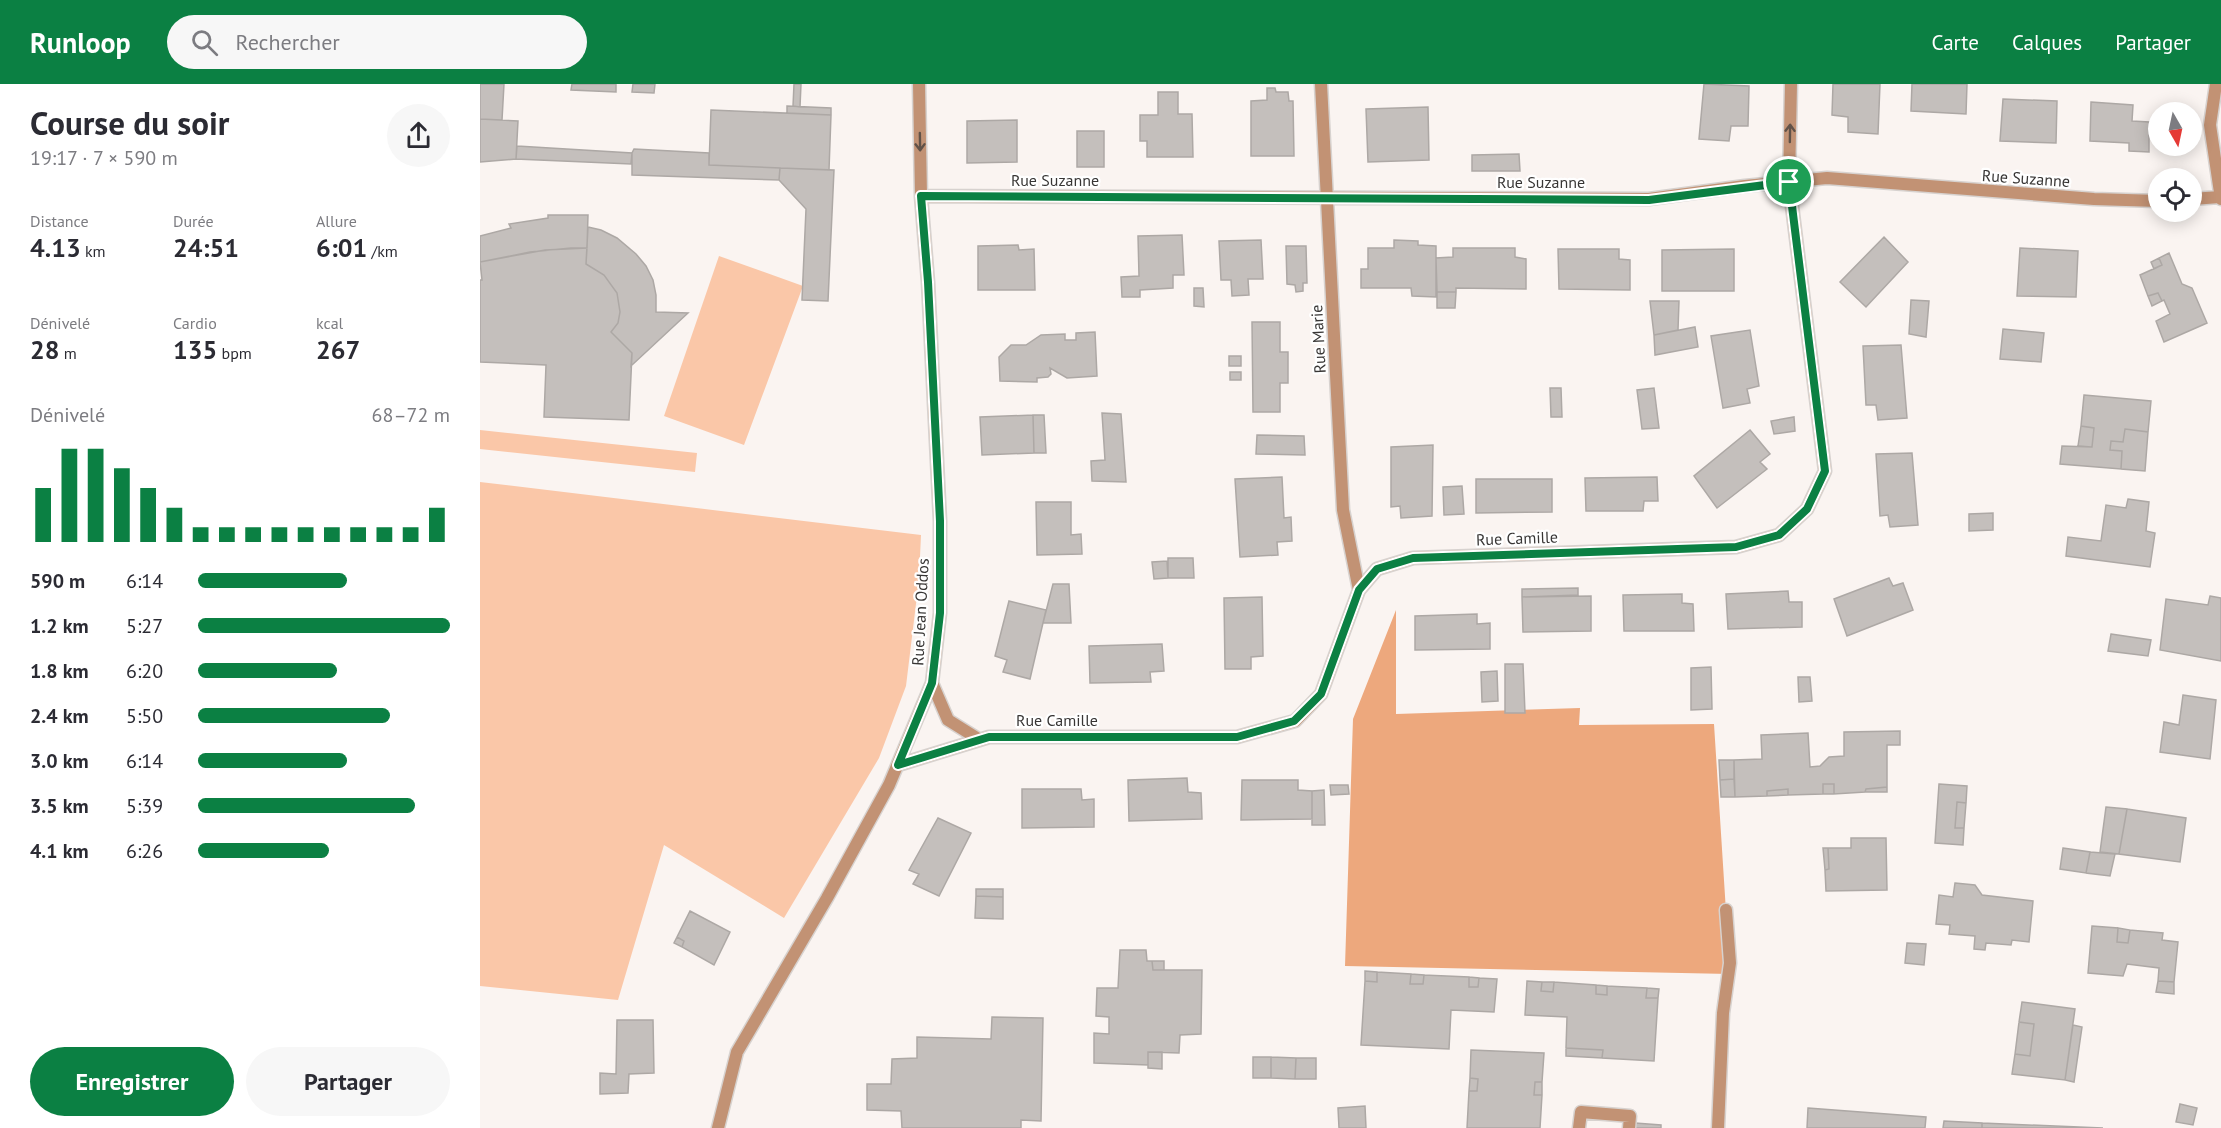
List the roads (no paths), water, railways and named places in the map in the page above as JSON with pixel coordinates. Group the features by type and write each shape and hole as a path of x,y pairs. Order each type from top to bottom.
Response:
{"street":[{"name":"Rue Jean Oddos","path":"718,1128 738,1052 833,888 889,785 932,683 940,613 940,521 928,282 921,196 919,84"},
{"name":"Rue Marie","path":"1322,84 1343,510 1359,590"},
{"name":"Rue Camille","path":"898,765 989,737 1237,737 1294,721 1321,694 1359,590 1377,569 1413,558 1736,547 1779,535 1807,509 1825,471 1789,182 1791,84"},
{"path":"2202,199 2221,198 2210,125 2215,84"},
{"name":"Rue Suzanne","path":"921,196 1649,200 1827,178 2094,200 2148,201"},
{"path":"932,683 948,720 981,740"},
{"path":"1718,1128 1723,1013 1730,963 1726,910"},
{"path":"1579,1128 1581,1112 1630,1116 1629,1128"}]}
